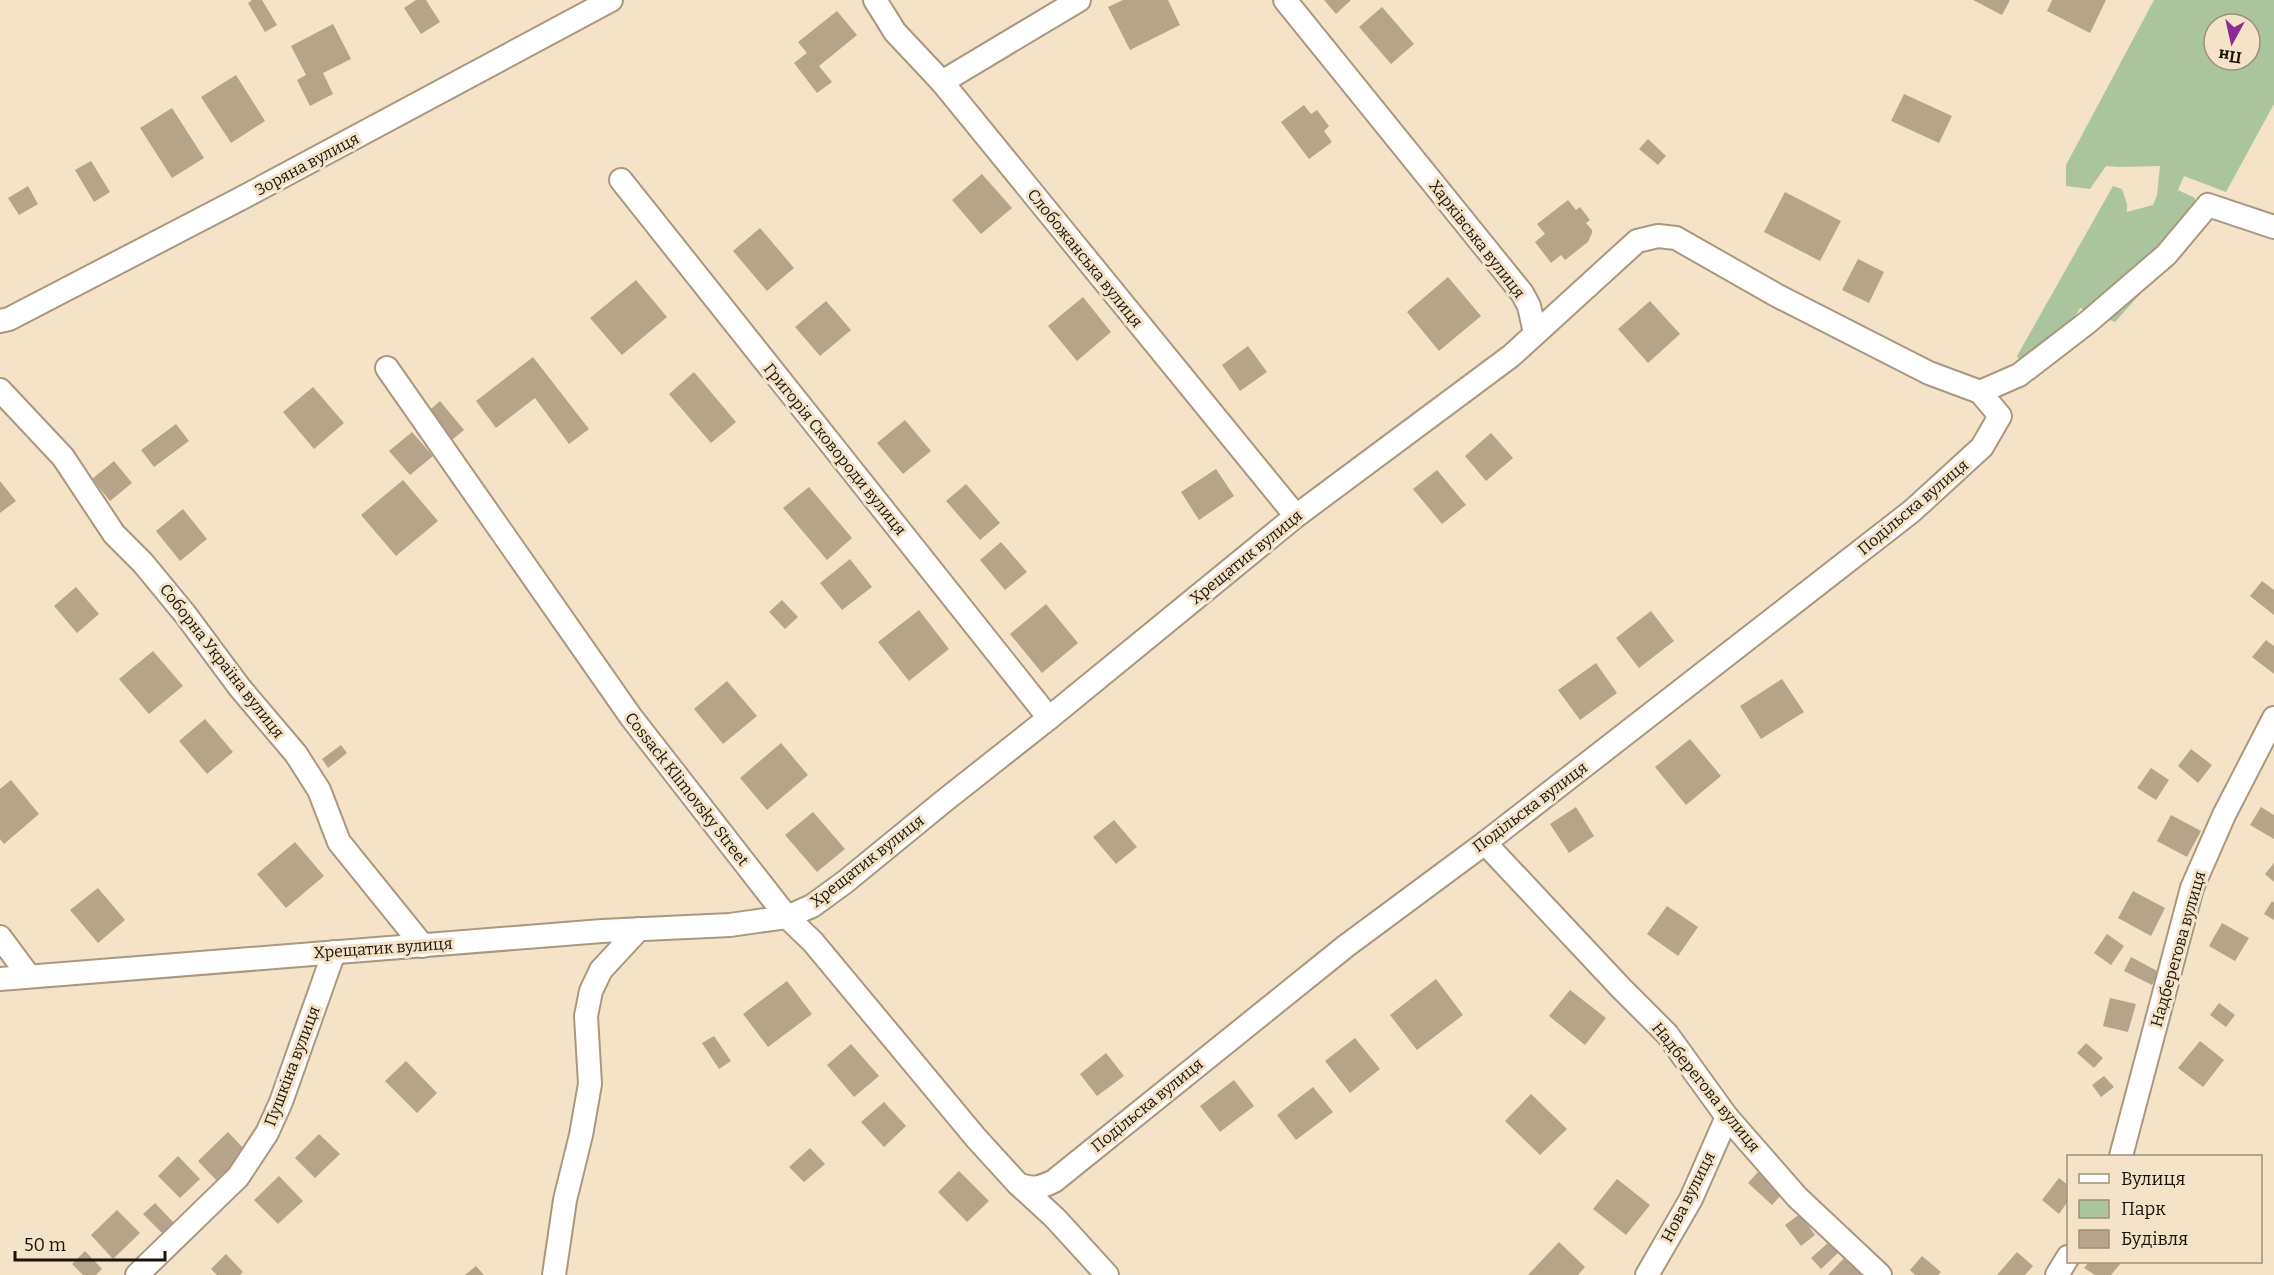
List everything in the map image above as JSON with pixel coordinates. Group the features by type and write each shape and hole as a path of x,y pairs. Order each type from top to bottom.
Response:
{"street":[{"name":"Зоряна вулиця","path":"0,321 9,319 251,194 611,0"},
{"name":"Слобожанська вулиця","path":"875,0 895,32 942,82 1296,516"},
{"path":"942,82 1079,0"},
{"name":"Харківська вулиця","path":"1285,0 1515,284 1529,306 1535,333"},
{"name":"Григорія Сковороди вулиця","path":"621,180 1049,718"},
{"path":"1535,333 1637,241 1658,236 1676,238 1776,296 1929,374 1980,392 2019,375 2088,322 2166,255 2208,205 2274,227"},
{"name":"Хрещатик вулиця","path":"0,979 639,929 730,925 787,917 812,906 845,882 1296,516 1511,356 1535,333"},
{"name":"Cossack Klimovsky Street","path":"387,368 631,717 787,917 813,942 976,1138 1018,1184"},
{"name":"Соборна Україна вулиця","path":"0,390 63,457 114,534 143,563 178,605 240,688 296,754 319,790 339,842 423,946"},
{"name":"Подільска вулиця","path":"1018,1184 1030,1189 1040,1188 1053,1181 1346,946 1485,843 1912,511 1982,447 2000,416 1980,392"},
{"name":"Надберегова вулиця","path":"2121,1155 2193,888 2224,814 2274,718"},
{"name":"Надберегова вулиця","path":"1485,843 1667,1034 1727,1117 1797,1197 1880,1275"},
{"path":"554,1275 564,1200 581,1136 590,1084 586,1016 591,991 601,970 639,929"},
{"path":"0,938 28,976"},
{"name":"Пушкіна вулиця","path":"137,1275 237,1177 267,1133 281,1102 334,952"},
{"name":"Нова вулиця","path":"1647,1275 1690,1199 1727,1117"},
{"path":"1018,1184 1056,1218 1107,1275"},
{"path":"2057,1275 2067,1259"}],"green space":[{"path":"2154,0 2274,0 2274,104 2226,192 2184,176 2178,190 2195,198 2197,231 2115,322 2080,308 2043,373 2031,381 2017,356 2113,186 2122,189 2127,212 2153,205 2157,195 2160,166 2106,166 2090,189 2066,186 2066,165"}],"building":[{"path":"252,0 262,0 277,25 265,32 248,3"},
{"path":"416,0 426,0 440,22 421,34 404,8"},
{"path":"1123,0 1168,0 1180,25 1130,50 1108,7"},
{"path":"1324,0 1351,0 1336,14"},
{"path":"1973,0 2010,0 2002,15"},
{"path":"2052,0 2106,0 2090,33 2047,11"},
{"path":"1382,7 1414,44 1391,64 1359,27"},
{"path":"837,11 857,35 819,66 832,82 817,93 794,63 807,53 798,42"},
{"path":"333,24 351,59 323,73 333,94 310,106 297,80 306,75 291,46"},
{"path":"236,75 265,121 231,143 201,97"},
{"path":"1904,94 1952,116 1939,143 1891,121"},
{"path":"1304,105 1311,114 1317,110 1329,126 1324,131 1332,142 1309,159 1281,122"},
{"path":"172,108 204,158 172,178 140,128"},
{"path":"1648,139 1666,156 1658,165 1639,149"},
{"path":"91,161 110,192 94,202 75,170"},
{"path":"982,174 1012,208 981,234 952,200"},
{"path":"28,186 38,204 19,215 8,198"},
{"path":"1785,192 1841,221 1820,261 1764,232"},
{"path":"1568,200 1576,210 1580,207 1590,220 1586,223 1592,233 1588,242 1565,260 1561,255 1551,263 1535,242 1545,234 1537,224"},
{"path":"760,228 794,268 767,291 733,251"},
{"path":"1858,259 1884,272 1869,303 1842,290"},
{"path":"1448,277 1481,316 1439,351 1407,312"},
{"path":"636,280 667,317 622,355 590,318"},
{"path":"1083,297 1111,332 1077,361 1048,326"},
{"path":"826,301 851,330 820,356 795,327"},
{"path":"1650,301 1680,334 1648,363 1618,329"},
{"path":"1248,346 1267,372 1240,391 1222,365"},
{"path":"533,357 589,429 569,444 535,398 496,428 476,401"},
{"path":"694,372 736,422 711,443 669,394"},
{"path":"313,387 344,423 314,449 283,412"},
{"path":"440,401 464,430 447,444 423,416"},
{"path":"905,420 931,451 903,474 877,443"},
{"path":"176,424 189,441 154,467 141,450"},
{"path":"412,432 433,456 410,475 389,451"},
{"path":"1491,433 1513,458 1486,481 1465,456"},
{"path":"114,461 132,483 110,501 92,479"},
{"path":"1216,469 1234,496 1199,520 1181,492"},
{"path":"1437,470 1466,505 1442,524 1413,489"},
{"path":"403,480 438,521 396,556 361,515"},
{"path":"0,481 16,501 0,513"},
{"path":"966,484 1000,523 980,540 946,501"},
{"path":"809,487 852,538 827,560 783,508"},
{"path":"183,509 207,539 180,561 156,531"},
{"path":"1001,542 1027,572 1005,590 980,560"},
{"path":"850,559 872,587 842,610 820,583"},
{"path":"2262,581 2274,590 2274,615 2250,596"},
{"path":"76,587 99,614 77,633 54,606"},
{"path":"782,600 798,617 785,629 769,612"},
{"path":"1046,604 1078,643 1042,673 1010,634"},
{"path":"919,610 949,649 909,681 878,642"},
{"path":"1651,611 1674,641 1639,668 1616,638"},
{"path":"2266,640 2274,646 2274,674 2252,657"},
{"path":"153,651 183,686 149,714 119,679"},
{"path":"1596,663 1617,693 1580,720 1558,690"},
{"path":"1782,679 1804,712 1761,739 1740,706"},
{"path":"727,681 757,716 723,744 694,709"},
{"path":"205,719 233,752 207,774 179,741"},
{"path":"1690,739 1721,776 1686,805 1655,767"},
{"path":"781,743 808,775 767,810 740,778"},
{"path":"341,745 347,753 328,768 322,759"},
{"path":"2191,749 2212,765 2198,783 2178,766"},
{"path":"2151,768 2169,780 2156,800 2137,788"},
{"path":"11,780 39,814 4,844 0,839 0,789"},
{"path":"1576,807 1594,836 1569,853 1550,824"},
{"path":"2261,807 2274,815 2274,839 2250,825"},
{"path":"813,812 845,849 817,872 785,835"},
{"path":"2171,815 2201,831 2187,857 2157,841"},
{"path":"1114,820 1137,847 1116,864 1093,837"},
{"path":"295,842 324,876 286,908 257,874"},
{"path":"2274,863 2274,882 2265,874"},
{"path":"98,888 125,920 98,943 70,910"},
{"path":"2133,891 2165,908 2151,936 2118,918"},
{"path":"2272,901 2274,903 2274,920 2264,914"},
{"path":"1667,906 1698,927 1678,956 1647,934"},
{"path":"2222,923 2249,938 2235,961 2209,946"},
{"path":"2107,934 2124,946 2111,965 2094,953"},
{"path":"2131,957 2159,972 2152,985 2124,971"},
{"path":"1436,979 1463,1015 1417,1050 1390,1015"},
{"path":"787,981 812,1014 768,1047 743,1014"},
{"path":"1570,990 1606,1018 1585,1045 1549,1016"},
{"path":"2110,998 2136,1004 2128,1032 2103,1026"},
{"path":"2219,1003 2235,1015 2226,1027 2210,1015"},
{"path":"714,1036 731,1061 719,1069 702,1043"},
{"path":"1355,1038 1380,1069 1350,1093 1325,1061"},
{"path":"2200,1041 2224,1060 2203,1087 2178,1068"},
{"path":"2086,1043 2103,1058 2094,1068 2077,1053"},
{"path":"851,1044 879,1076 854,1097 827,1065"},
{"path":"1106,1053 1124,1076 1097,1096 1080,1074"},
{"path":"406,1061 437,1093 417,1113 385,1081"},
{"path":"2104,1076 2114,1087 2101,1097 2092,1085"},
{"path":"1234,1080 1254,1106 1220,1132 1200,1106"},
{"path":"1313,1087 1333,1112 1296,1140 1277,1115"},
{"path":"1531,1094 1567,1129 1540,1155 1505,1121"},
{"path":"884,1102 906,1126 884,1147 861,1122"},
{"path":"228,1132 247,1152 217,1181 198,1161"},
{"path":"319,1134 340,1154 315,1178 295,1158"},
{"path":"810,1148 825,1164 804,1182 789,1167"},
{"path":"178,1156 200,1179 180,1198 158,1176"},
{"path":"959,1171 989,1201 967,1222 938,1192"},
{"path":"1758,1172 1782,1194 1772,1205 1748,1183"},
{"path":"279,1176 303,1201 278,1224 254,1200"},
{"path":"2059,1178 2067,1184 2067,1202 2059,1214 2042,1200"},
{"path":"1617,1179 1650,1205 1626,1235 1593,1209"},
{"path":"155,1203 174,1223 163,1234 143,1214"},
{"path":"117,1210 140,1233 113,1259 91,1235"},
{"path":"1800,1214 1815,1235 1801,1246 1785,1225"},
{"path":"1559,1242 1585,1267 1578,1275 1528,1275"},
{"path":"1829,1242 1839,1252 1821,1269 1811,1258"},
{"path":"85,1251 102,1269 96,1275 83,1275 72,1264"},
{"path":"2017,1252 2033,1266 2025,1275 1997,1275"},
{"path":"226,1254 243,1272 240,1275 217,1275 211,1269"},
{"path":"1847,1255 1869,1275 1828,1275"},
{"path":"1922,1256 1941,1272 1938,1275 1915,1275 1910,1270"},
{"path":"2088,1263 2120,1264 2111,1275 2095,1275 2084,1268"},
{"path":"476,1266 484,1275 465,1275"}]}
